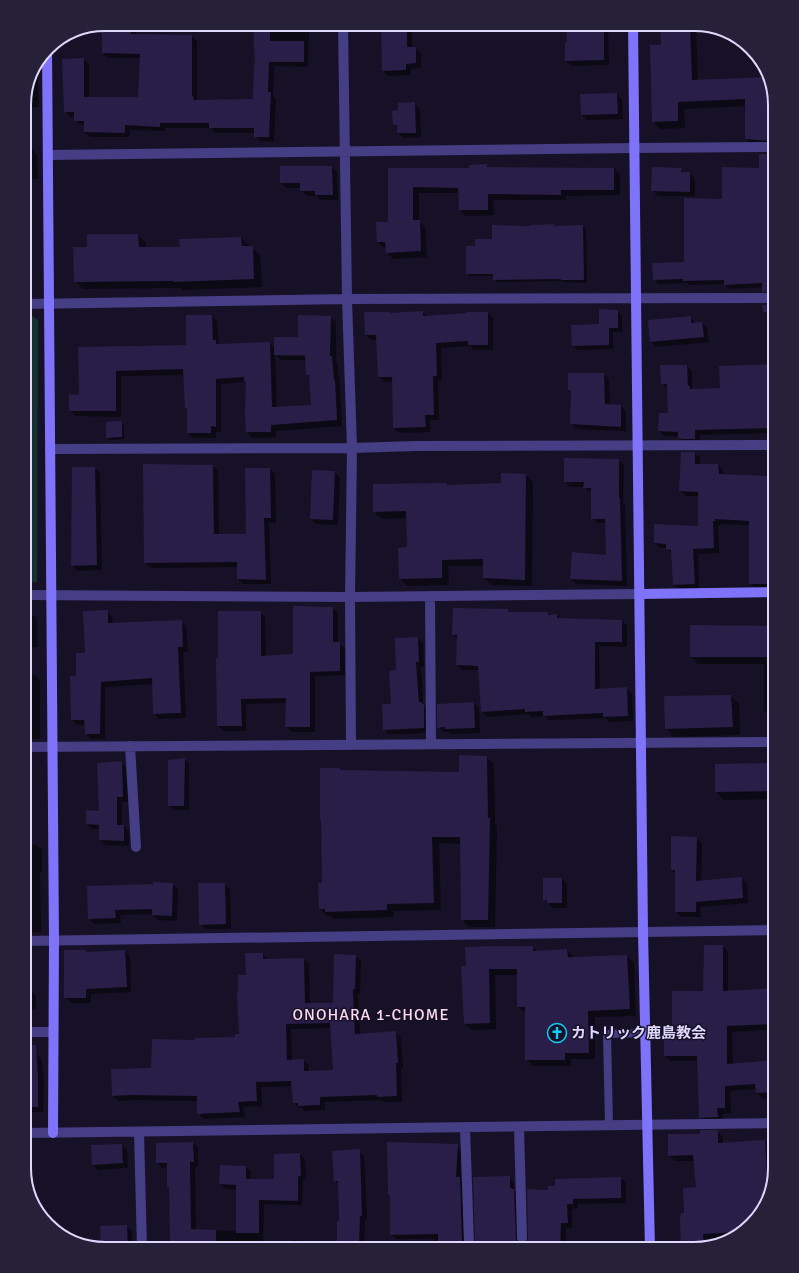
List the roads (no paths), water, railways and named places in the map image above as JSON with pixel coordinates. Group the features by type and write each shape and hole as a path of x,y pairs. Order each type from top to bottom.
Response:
{"street":[{"path":"343,31 347,299 352,448 350,597 351,745"},
{"path":"634,31 644,932 650,1242"},
{"path":"47,59 50,595 54,940 53,1133"},
{"path":"48,155 768,147"},
{"path":"31,304 347,299 768,298"},
{"path":"50,449 768,445"},
{"path":"31,595 350,597 768,592"},
{"path":"430,596 431,744"},
{"path":"31,747 768,742"},
{"path":"130,746 136,847"},
{"path":"31,941 768,930"},
{"path":"31,1032 53,1032"},
{"path":"31,1133 768,1123"},
{"path":"519,1126 522,1238"},
{"path":"465,1127 469,1242"},
{"path":"139,1132 142,1242"}],"lane":[{"path":"609,1125 607,1034 646,1033"}],"place":[{"name":"カトリック鹿島教会","path":"557,1033"}],"district":[{"name":"ONOHARA 1-CHOME","path":"371,1015"}]}
